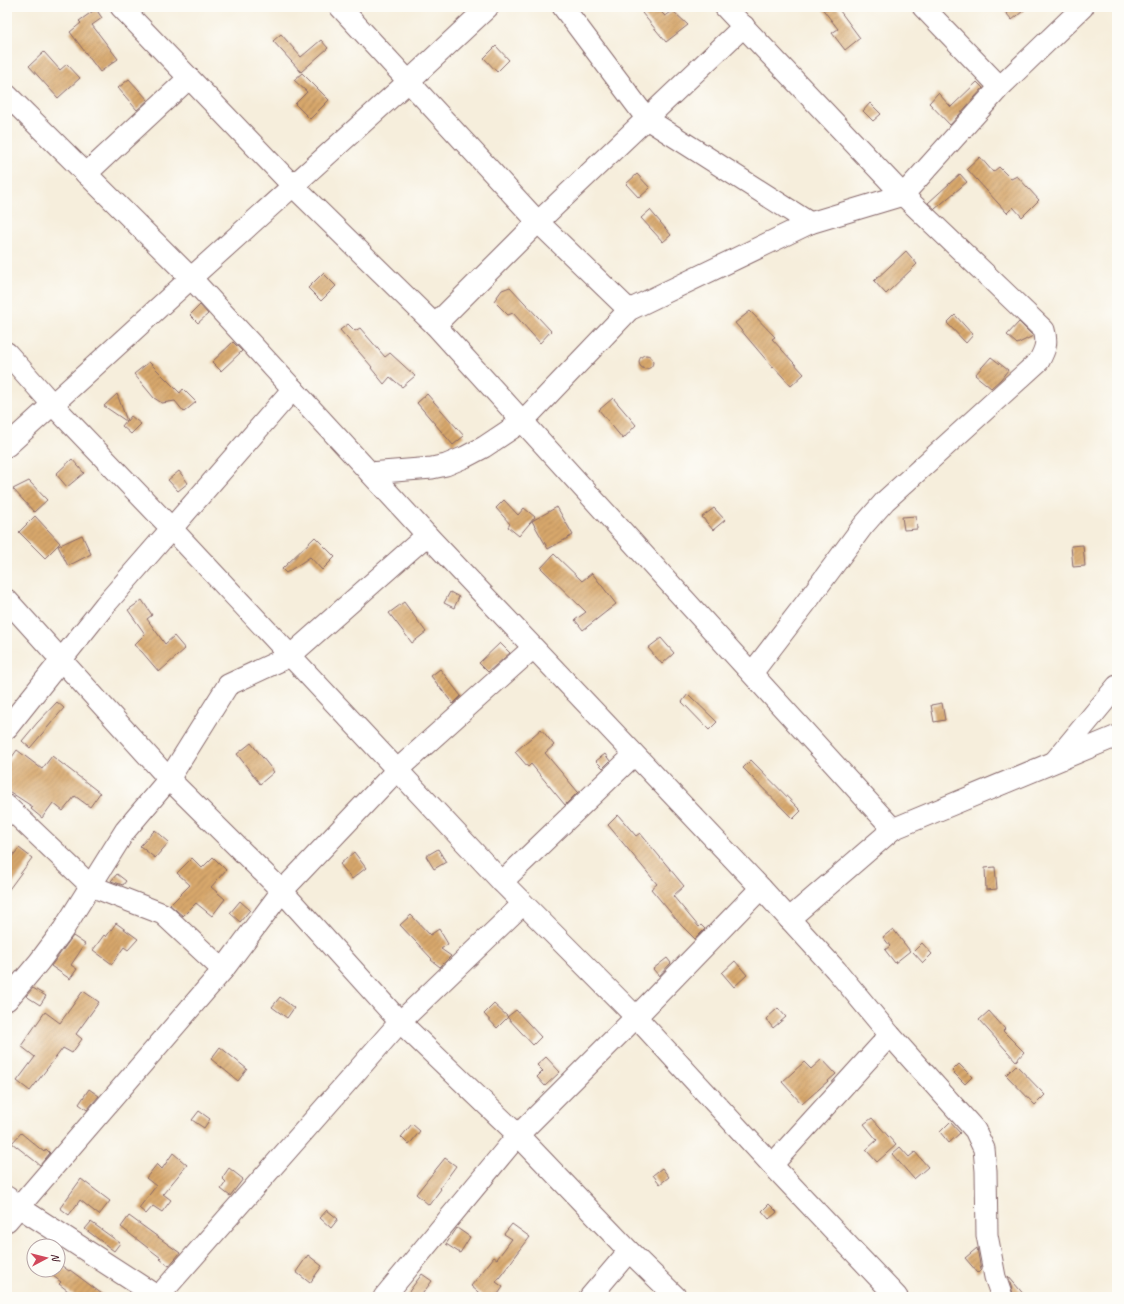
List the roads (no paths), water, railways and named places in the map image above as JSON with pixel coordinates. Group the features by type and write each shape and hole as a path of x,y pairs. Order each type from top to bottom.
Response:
{"street":[{"path":"121,7 293,186 435,325 893,829"},
{"path":"340,7 538,222 629,310"},
{"path":"7,446 409,82 488,7"},
{"path":"563,7 647,119 810,223"},
{"path":"725,7 903,194 1044,330 1046,338 1046,347 1039,361 885,501 863,526 752,673"},
{"path":"923,7 1000,88"},
{"path":"370,473 432,468 446,465 484,446 523,421 629,310 810,223 903,194 1000,88 1083,7"},
{"path":"435,325 538,222 744,26"},
{"path":"86,174 189,78"},
{"path":"7,95 191,278 427,535 761,888 836,970 890,1035 975,1130 984,1149 986,1171 987,1235 995,1277 1002,1297"},
{"path":"7,353 53,404 502,882 636,1017 772,1165 897,1297"},
{"path":"7,728 106,605 171,528 293,389"},
{"path":"7,1000 39,962 63,930 125,831 169,779 228,685 290,656 427,535"},
{"path":"7,600 169,779 282,891 400,1022 518,1135 629,1251 676,1297"},
{"path":"523,904 400,1022 158,1297 11,1208 223,970 282,891 397,770 533,648"},
{"path":"1054,763 1117,686"},
{"path":"789,919 893,829 1117,736"},
{"path":"502,882 634,755"},
{"path":"7,806 91,886 163,914 223,970"},
{"path":"384,1297 518,1135 636,1017 761,888"},
{"path":"772,1165 890,1035"},
{"path":"590,1297 629,1251"}]}
